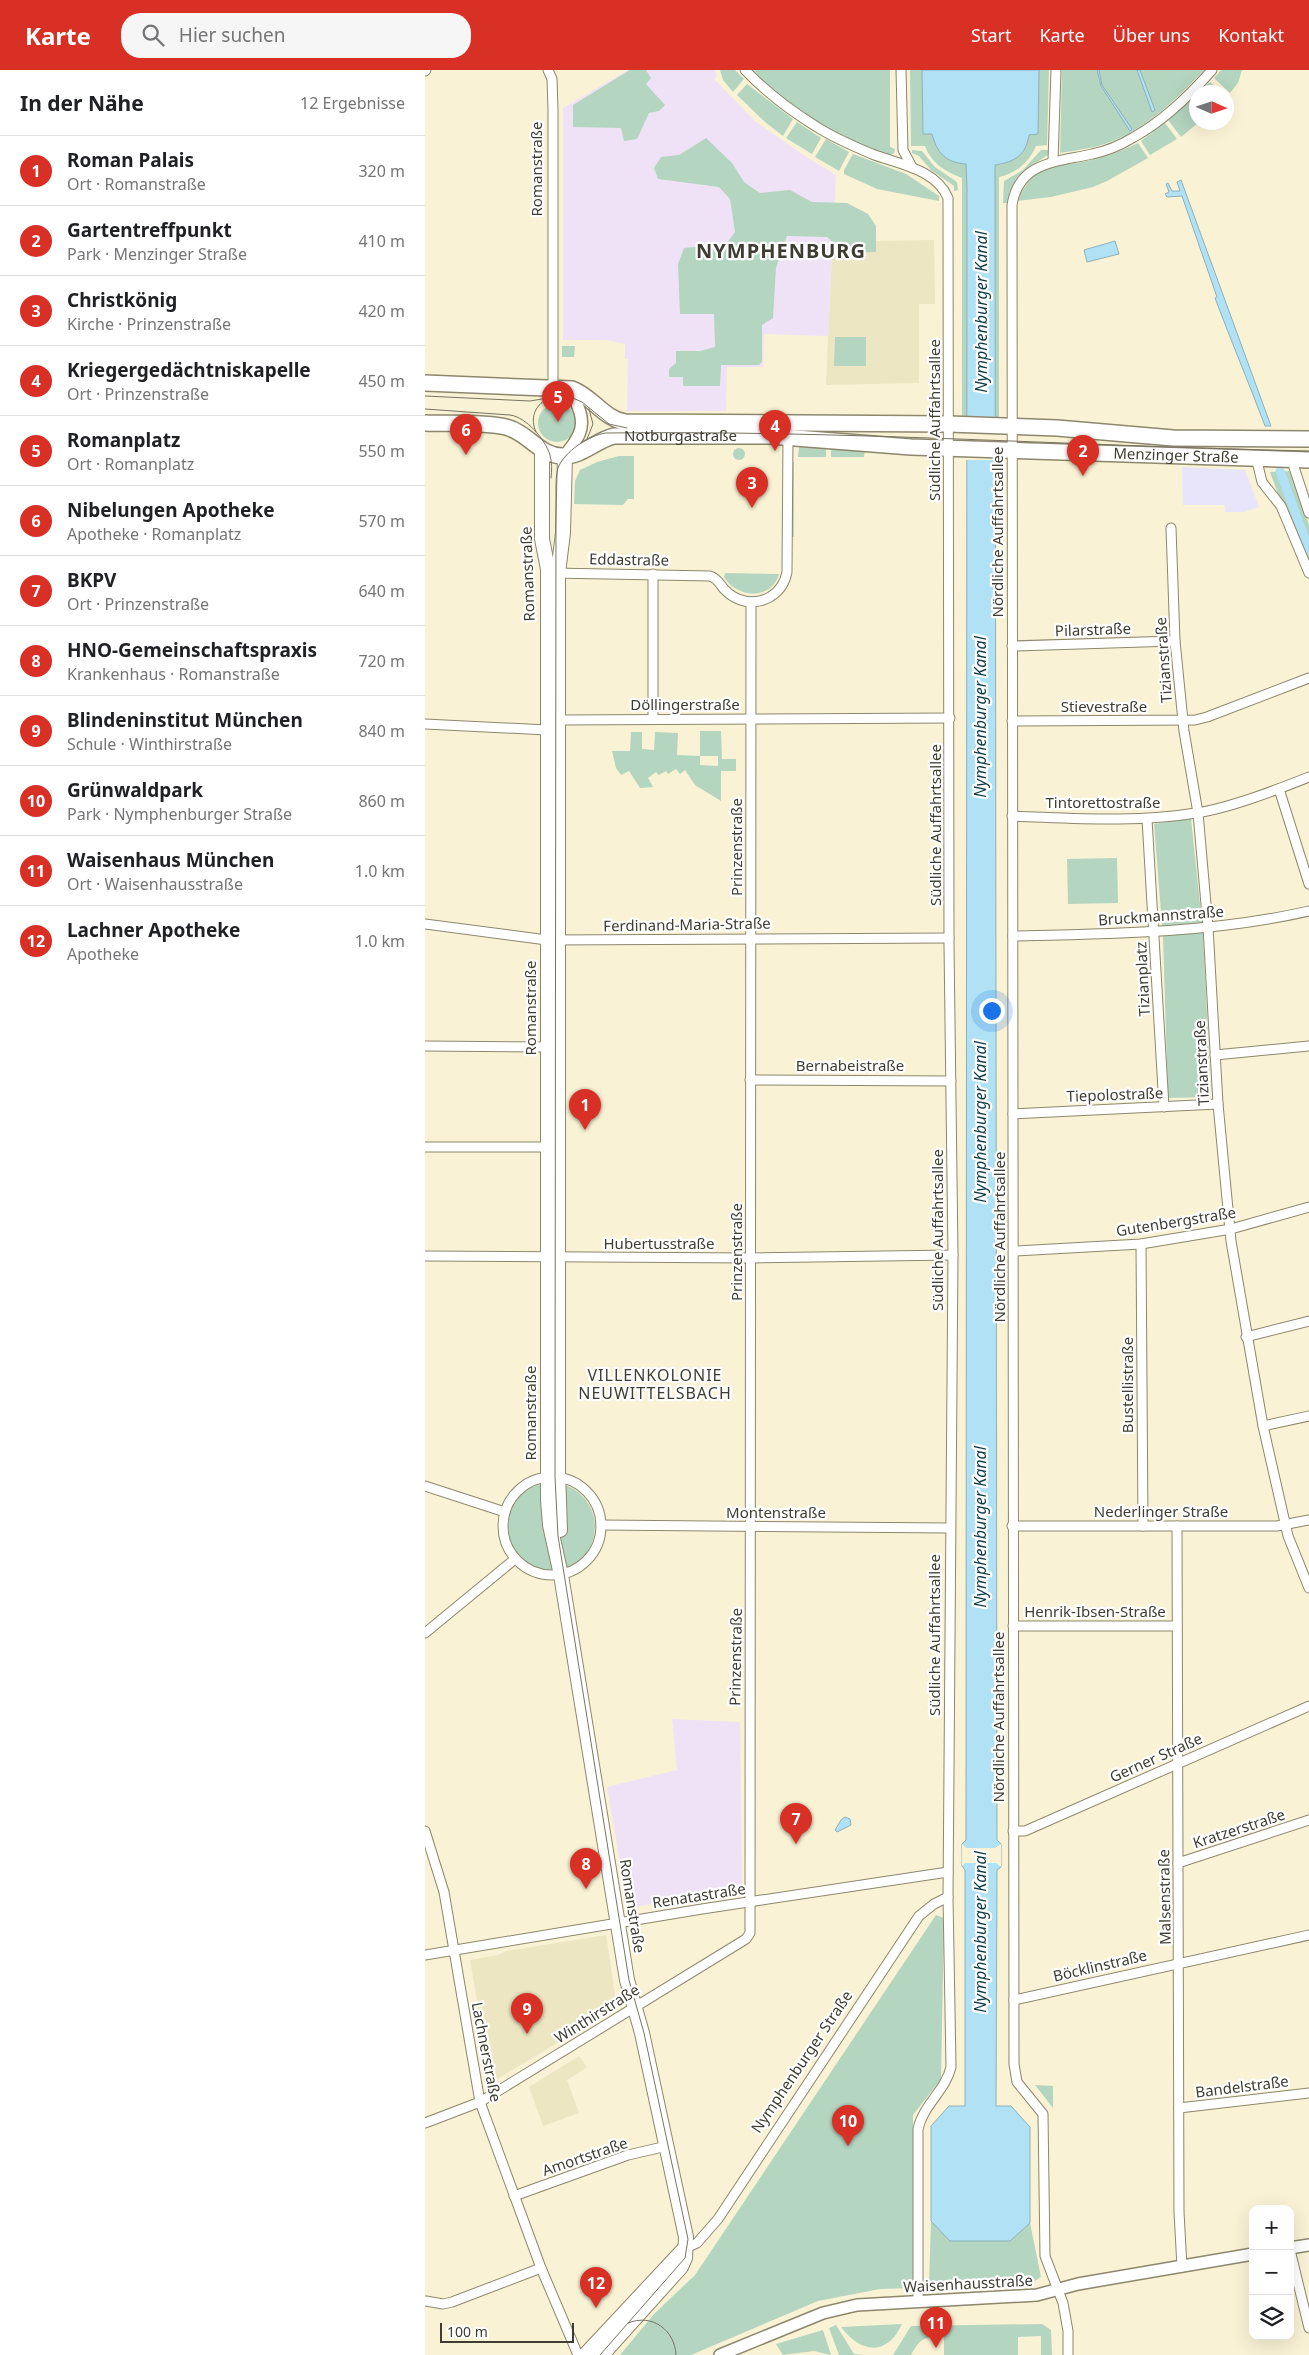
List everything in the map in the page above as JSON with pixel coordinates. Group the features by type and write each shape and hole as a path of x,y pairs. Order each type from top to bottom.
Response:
{"main road":[{"path":"425,383 553,388 577,392"},
{"name":"Notburgastraße","path":"577,392 613,418 625,422 1006,426"},
{"path":"425,422 507,427 522,435 542,451 565,456"},
{"name":"Menzinger Straße","path":"1006,426 1173,438 1309,440"},
{"name":"Notburgastraße","path":"565,456 614,436 788,436 955,449"},
{"name":"Menzinger Straße","path":"955,449 1309,460"},
{"name":"Romanstraße","path":"542,451 542,539 553,573 558,720 552,940"},
{"name":"Romanstraße","path":"565,456 563,533 553,573 547,730 553,1047 553,1477 561,1547 560,1570 618,1923 634,2006 685,2229 686,2248"},
{"path":"603,2355 681,2267 686,2248"},
{"name":"Nymphenburger Straße","path":"585,2355 686,2248"}],"street":[{"name":"Romanstraße","path":"548,70 552,79 553,110 553,388"},
{"name":"Südliche Auffahrtsallee","path":"745,70 760,85 817,127 870,153 912,167 942,187 948,198 955,425 950,718 949,938 953,1255 947,1897 951,2067 947,2081 923,2113 918,2129 918,2302"},
{"path":"901,70 903,150 912,167"},
{"path":"1056,70 1053,160 1092,154 1114,148 1135,136 1176,106 1212,70"},
{"name":"Nördliche Auffahrtsallee","path":"1053,160 1029,174 1023,180 1013,199 1005,450 1013,646 1012,816 1015,1251 1012,1526 1014,2064 1017,2082 1043,2114 1043,2237 1045,2256 1063,2303 1068,2331 1068,2355"},
{"path":"565,456 579,436 583,425 577,392"},
{"path":"751,602 774,595 786,578 788,436"},
{"path":"1256,458 1262,482 1281,506 1309,573"},
{"path":"1291,458 1309,512"},
{"name":"Tizianstraße","path":"1171,528 1175,641 1183,720 1198,813 1209,927 1218,1104 1231,1229 1246,1337 1263,1426 1290,1543 1309,1588"},
{"name":"Eddastraße","path":"553,573 710,576 715,577 729,594 751,602"},
{"path":"653,574 653,719"},
{"name":"Prinzenstraße","path":"750,1902 751,602"},
{"name":"Pilarstraße","path":"1013,646 1175,641"},
{"name":"Stievestraße","path":"1012,721 1183,720 1207,717 1309,678"},
{"name":"Döllingerstraße","path":"558,720 950,718"},
{"path":"425,724 547,730 558,720"},
{"name":"Tintorettostraße","path":"1012,816 1147,819 1198,813 1279,789 1309,777"},
{"path":"1279,789 1309,884"},
{"name":"Tizianplatz","path":"1147,819 1164,1107"},
{"name":"Bruckmannstraße","path":"1013,936 1155,931 1209,927 1274,919 1309,911"},
{"name":"Ferdinand-Maria-Straße","path":"425,924 552,940 949,938"},
{"path":"425,1046 553,1047"},
{"path":"1215,1055 1309,1046"},
{"name":"Bernabeistraße","path":"750,1080 951,1081"},
{"name":"Tiepolostraße","path":"1013,1114 1218,1104"},
{"path":"425,1147 553,1147"},
{"name":"Gutenbergstraße","path":"1015,1251 1141,1244 1231,1229 1309,1207"},
{"name":"Bustellistraße","path":"1141,1244 1143,1526"},
{"name":"Hubertusstraße","path":"425,1256 751,1258 953,1255"},
{"path":"1246,1337 1309,1321"},
{"path":"1263,1426 1309,1416"},
{"path":"553,1477 573,1482 588,1492 598,1508 601,1525 599,1542 590,1558 577,1569 539,1574 526,1568 515,1559 504,1537 505,1512 520,1489 535,1480 553,1477"},
{"path":"425,1486 505,1512"},
{"name":"Nederlinger Straße","path":"1012,1526 1286,1525 1309,1520"},
{"name":"Montenstraße","path":"601,1525 950,1528"},
{"name":"Malsenstraße","path":"1177,1526 1179,2232 1182,2267"},
{"path":"425,1632 515,1559"},
{"name":"Henrik-Ibsen-Straße","path":"1013,1626 1177,1626"},
{"name":"Gerner Straße","path":"1013,1831 1025,1831 1309,1706"},
{"name":"Kratzerstraße","path":"1178,1863 1309,1820"},
{"name":"Lachnerstraße","path":"425,1831 444,1892 480,2102 541,2268 578,2355"},
{"name":"Renatastraße","path":"425,1955 948,1872"},
{"name":"Nymphenburger Straße","path":"686,2248 697,2243 717,2219 919,1916 934,1904 947,1897"},
{"name":"Winthirstraße","path":"425,2123 480,2102 746,1939 750,1933 750,1902"},
{"name":"Böcklinstraße","path":"1014,2000 1309,1935"},
{"name":"Bandelstraße","path":"1179,2108 1309,2093"},
{"name":"Amortstraße","path":"514,2196 628,2155 667,2146"},
{"path":"1294,2248 1309,2245"},
{"path":"1290,2250 1309,2328"},
{"name":"Waisenhausstraße","path":"720,2355 823,2314 857,2305 1019,2298 1058,2291 1078,2284 1249,2255"},
{"path":"425,2299 443,2304 452,2302 541,2268"}],"shaded area":[{"path":"628,70 715,70 716,77 714,79 756,122 836,175 828,336 764,334 763,367 727,367 726,411 627,411 628,359 625,359 625,344 605,340 563,340 563,108"},
{"path":"833,226 864,241 934,240 935,304 919,304 919,383 826,385"},
{"path":"1182,467 1245,470 1259,507 1244,512 1225,512 1225,505 1183,505"},
{"path":"672,1719 740,1722 742,1889 628,1908 607,1787 677,1770"},
{"path":"606,1935 617,2007 491,2083 470,1960 498,1955 506,1951"},
{"path":"579,2056 587,2067 567,2080 579,2113 543,2126 529,2087"}],"green space":[{"path":"630,70 646,70 651,78 646,84 665,105 659,111 649,113 637,139 624,141 621,128 573,127 573,105"},
{"path":"720,70 735,70 744,79 733,92 723,80"},
{"path":"753,70 890,70 890,147 895,149 894,153 890,155 854,142 816,122 781,97"},
{"path":"910,70 922,70 923,134 932,134 940,151 949,159 967,164 967,416 962,416 962,178 950,173 935,162 925,146 911,146"},
{"path":"1039,70 1049,70 1047,145 1036,146 1022,166 1011,173 999,177 999,417 995,417 995,165 1003,164 1022,153 1029,134 1038,134"},
{"path":"1062,70 1204,70 1165,108 1132,132 1098,146 1060,153"},
{"path":"1221,70 1242,70 1238,83 1234,88 1234,85 1221,85 1214,78"},
{"path":"747,84 793,119 783,136 765,122 737,95"},
{"path":"1189,101 1190,130 1181,137 1168,120"},
{"path":"797,122 821,138 812,154 786,138"},
{"path":"1165,123 1177,139 1150,155 1141,141"},
{"path":"706,138 732,163 744,182 760,193 790,190 812,202 847,203 868,214 876,226 876,252 845,253 827,237 787,236 776,268 773,318 762,325 762,362 759,365 721,365 720,386 683,386 683,377 669,377 669,369 676,363 676,351 700,351 715,347 714,314 680,314 678,264 684,248 726,244 735,232 730,199 719,187 658,179 654,168 661,157 679,155"},
{"path":"826,139 849,152 839,171 815,157"},
{"path":"1138,143 1148,158 1107,181 1093,187 1051,197 1017,201 1031,179 1049,167 1067,162 1069,164 1087,161"},
{"path":"912,150 922,151 935,167 957,182 958,190 954,191 954,186 931,170 919,156 912,153"},
{"path":"1041,150 1049,150 1049,154 1030,167 1011,193 1008,203 1003,203 1004,181 1023,170"},
{"path":"853,154 906,174 939,196 939,201 877,189 844,174 844,170"},
{"path":"835,337 866,337 866,366 834,366"},
{"path":"562,346 575,346 574,357 562,357"},
{"path":"557,404 571,409 576,423 571,437 557,442 543,437 538,423 543,409"},
{"path":"799,447 826,448 826,457 798,457"},
{"path":"737,448 741,448 745,454 741,460 737,460 733,456 733,452"},
{"path":"831,448 865,450 864,457 831,457"},
{"path":"619,456 634,456 634,499 628,499 623,505 574,504 575,481 580,470 597,462"},
{"path":"792,462 794,462 794,537 791,537"},
{"path":"1292,471 1309,525 1309,580 1270,472"},
{"path":"725,573 779,574 769,589 754,594 745,593 730,584 724,577"},
{"path":"700,731 721,731 722,759 736,759 736,771 721,771 721,801 695,785 685,770 680,774 676,769 668,774 666,771 659,775 656,772 648,778 653,787 640,788 629,771 621,775 616,768 612,751 630,751 631,732 642,732 642,749 654,750 655,732 678,733 677,755 700,756","holes":["700,756 718,756 718,766 700,765"]},
{"path":"1191,818 1203,933 1211,1097 1168,1098 1163,937 1154,824"},
{"path":"1117,858 1118,903 1068,904 1067,859"},
{"path":"551,1483 568,1486 582,1496 592,1510 595,1527 592,1544 582,1558 568,1568 551,1571 534,1568 520,1558 510,1544 507,1527 510,1510 520,1496 534,1486"},
{"path":"936,1915 944,1918 941,2079 913,2115 913,2288 880,2289 818,2301 691,2355 620,2355 654,2314 695,2275"},
{"path":"1035,2085 1053,2086 1053,2108"},
{"path":"931,2221 950,2241 1010,2241 1030,2223 1041,2277 1029,2285 929,2285"},
{"path":"902,2324 890,2341 874,2348 857,2343 841,2327"},
{"path":"1042,2324 1051,2330 1052,2355 1041,2355 1041,2336 1018,2337 1018,2355 944,2355 944,2337 932,2337 921,2341 911,2355 893,2355 911,2326"},
{"path":"836,2325 854,2354 864,2355 839,2355 829,2328"},
{"path":"823,2330 831,2355 814,2351 783,2355 776,2344"}],"water":[{"name":"Nymphenburger Kanal","path":"922,70 1039,70 1038,134 1029,135 1025,148 1014,159 995,165 997,1840 1001,1844 1001,1867 997,1870 996,2106 1011,2106 1030,2127 1030,2223 1010,2241 950,2241 931,2221 931,2126 949,2106 965,2106 965,1870 962,1866 962,1844 966,1840 967,189 966,164 953,162 943,156 932,134 923,134"},
{"path":"1097,70 1099,70 1102,85 1132,129 1130,131 1101,86"},
{"path":"1137,70 1140,70 1155,110 1152,112"},
{"path":"1181,180 1271,426 1265,426 1221,314 1215,298 1217,297 1182,196 1167,197 1165,194 1169,192 1166,184 1168,183 1172,191 1180,191 1177,182"},
{"path":"1115,241 1119,254 1087,262 1084,250"},
{"path":"845,1817 850,1819 851,1825 837,1832 835,1830"}],"pier":[{"path":"964,416 998,417 998,460 964,460"},
{"path":"962,1844 966,1848 995,1848 1001,1844 1001,1867 996,1863 965,1863 962,1866"}],"waterway":[{"path":"1280,471 1309,550"}],"tram line":[{"path":"425,396 530,401 566,395 582,402 609,424 627,428"},
{"path":"536,432 533,422 534,413 539,405 547,399"},
{"path":"425,409 510,415 522,420 534,430 548,449 552,469 551,478"},
{"path":"587,439 593,424 589,409"},
{"path":"600,2355 685,2258 688,2239 644,2033 629,1980 558,1536 555,1477 556,476 558,468 571,450 592,437 606,433 870,436 1309,451"},
{"path":"628,2323 645,2320 661,2326 671,2338 675,2346 676,2355"}],"place":[{"name":"Romanplatz","path":"558,422"},
{"name":"Kriegergedächtniskapelle","path":"775,451"},
{"name":"Nibelungen Apotheke","path":"466,455"},
{"name":"Gartentreffpunkt","path":"1083,476"},
{"name":"Christkönig","path":"752,508"},
{"name":"Roman Palais","path":"585,1130"},
{"name":"BKPV","path":"796,1844"},
{"name":"HNO-Gemeinschaftspraxis","path":"586,1889"},
{"name":"Blindeninstitut München","path":"527,2034"},
{"name":"Grünwaldpark","path":"848,2146"},
{"name":"Lachner Apotheke","path":"596,2308"},
{"name":"Waisenhaus München","path":"936,2348"}],"district":[{"name":"NYMPHENBURG","path":"781,251"},
{"name":"VILLENKOLONIE NEUWITTELSBACH","path":"655,1384"}]}
